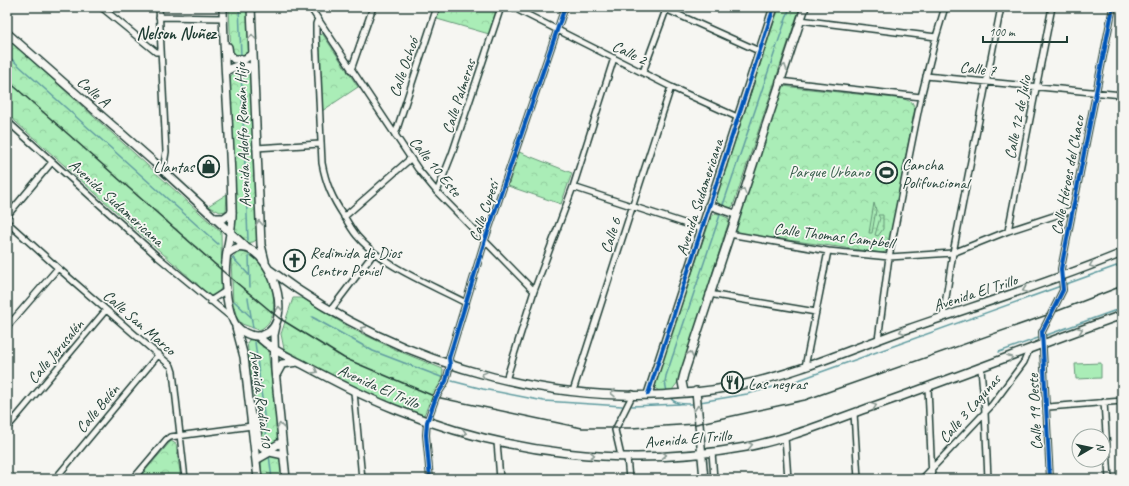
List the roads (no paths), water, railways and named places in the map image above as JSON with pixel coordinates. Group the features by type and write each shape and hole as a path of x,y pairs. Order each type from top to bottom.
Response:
{"main road":[{"name":"Avenida Adolfo Román Hijo","path":"223,7 228,69 232,212 225,268 227,290"},
{"path":"226,7 229,54 231,58 239,60 251,55"},
{"name":"Avenida Adolfo Román Hijo","path":"251,7 251,68 261,245 265,261"},
{"name":"Avenida Sudamericana","path":"648,394 774,7"},
{"path":"684,392 682,382 684,374 709,294 805,7"},
{"name":"Calle A","path":"7,33 163,170 230,234 246,248 265,261"},
{"path":"228,69 240,66 251,68"},
{"path":"709,205 735,214"},
{"path":"214,218 224,218 232,212"},
{"path":"220,224 228,251 237,247 246,248"},
{"name":"Avenida El Trillo","path":"270,270 330,311 395,344 450,365 506,380 573,391 648,394 696,391 739,385 805,367 943,317 1062,278 1122,253"},
{"name":"Avenida Radial 10","path":"265,261 270,270 277,291 279,309 274,348 282,455 286,479"},
{"name":"Avenida Radial 10","path":"227,290 233,321 244,357 252,426 258,459 258,479"},
{"name":"Avenida El Trillo","path":"233,321 245,333 256,336 298,362 354,392 427,422 497,442 566,453 624,457 712,452 748,446 785,437 981,369 1029,350 1044,342 1122,315"},
{"path":"256,336 271,332 277,324"},
{"path":"276,377 282,364 298,362"},
{"path":"696,391 704,479"},
{"path":"250,410 255,416 259,444 262,447 270,449 281,443"},
{"path":"258,459 270,452 282,455"}],"street":[{"path":"101,7 156,52 160,52"},
{"path":"159,7 166,152 163,170"},
{"name":"Calle 10 Este","path":"310,7 410,158 438,192 534,291"},
{"path":"351,70 373,7"},
{"name":"Calle Ochoó","path":"395,135 437,7"},
{"name":"Calle Palmeras","path":"438,192 501,7"},
{"name":"Calle 2","path":"512,7 671,87 737,117"},
{"name":"Calle Cupesí","path":"430,479 426,435 427,422 436,397 446,381 450,365 449,358 485,240 565,7"},
{"path":"878,340 890,257 921,97 945,7"},
{"path":"943,317 953,253 1002,7"},
{"name":"Calle 12 de Julio","path":"1008,231 1052,7"},
{"name":"Calle Héroes del Chaco","path":"1044,342 1042,332 1063,290 1061,269 1097,92 1112,7"},
{"path":"643,72 665,8 759,51"},
{"path":"159,17 223,18"},
{"path":"800,20 936,37"},
{"path":"318,21 316,24 320,144 327,186 333,200 357,236 374,253 387,262 466,303"},
{"path":"506,380 534,291 573,187 614,58"},
{"name":"Calle 7","path":"926,76 1035,88 1122,95"},
{"path":"779,81 921,97"},
{"name":"Calle 6","path":"573,391 671,87"},
{"name":"Avenida Sudamericana","path":"7,121 158,257 233,321"},
{"path":"256,148 320,144"},
{"path":"344,217 410,158"},
{"path":"7,216 52,162"},
{"path":"573,187 702,229"},
{"name":"Calle Thomas Campbell","path":"729,234 828,251 890,257 953,253 1008,231 1072,210"},
{"name":"Calle San Marco","path":"7,222 171,366 174,372 185,479"},
{"path":"805,367 828,251"},
{"path":"330,311 374,253"},
{"path":"7,327 58,268"},
{"path":"210,301 227,290"},
{"path":"709,294 816,312"},
{"name":"Calle Jerusalén","path":"7,428 106,310"},
{"name":"Calle 19 Oeste","path":"1044,342 1050,479"},
{"name":"Calle 3 Lagunas","path":"922,479 985,412 1024,362 1029,350"},
{"name":"Calle Belén","path":"55,479 159,354"},
{"path":"981,369 985,412 988,479"},
{"path":"928,387 932,479"},
{"path":"354,392 362,479"},
{"path":"630,479 615,430 633,394"},
{"path":"1048,407 1122,401"},
{"path":"1104,402 1109,479"},
{"path":"854,413 858,479"},
{"path":"134,479 166,440 180,434 252,426"},
{"path":"785,437 788,479"},
{"path":"497,442 500,479"},
{"path":"712,452 714,479"}],"waterway":[{"path":"239,7 241,56"},
{"path":"723,205 790,7"},
{"path":"7,55 218,244"},
{"path":"241,68 248,240"},
{"path":"667,392 665,382 666,376 720,215"},
{"path":"249,256 250,287"},
{"path":"232,257 250,276"},
{"path":"700,402 747,394 796,381 1122,264"},
{"path":"248,298 253,328"},
{"path":"234,301 251,317"},
{"path":"1044,336 1122,308"},
{"path":"312,317 373,351 441,377"},
{"path":"999,352 1041,337"},
{"path":"255,342 268,447"},
{"path":"452,381 483,389 544,401 622,406"},
{"path":"670,397 677,403 692,404"},
{"path":"632,406 680,404"},
{"path":"269,455 272,479"}],"railway":[{"path":"7,80 226,274 279,318 344,358 436,397 582,428 631,428 696,424 805,400 1047,315 1122,286"}],"place":[{"name":"Llantas","path":"209,166"},
{"name":"Cancha Polifuncional","path":"887,173"},
{"name":"Redimida de Dios Centro Peniel","path":"294,261"},
{"name":"Las negras","path":"732,383"}],"district":[{"name":"Nelson Nuñez","path":"176,33"}],"park label":[{"name":"Parque Urbano","path":"829,171"}]}
